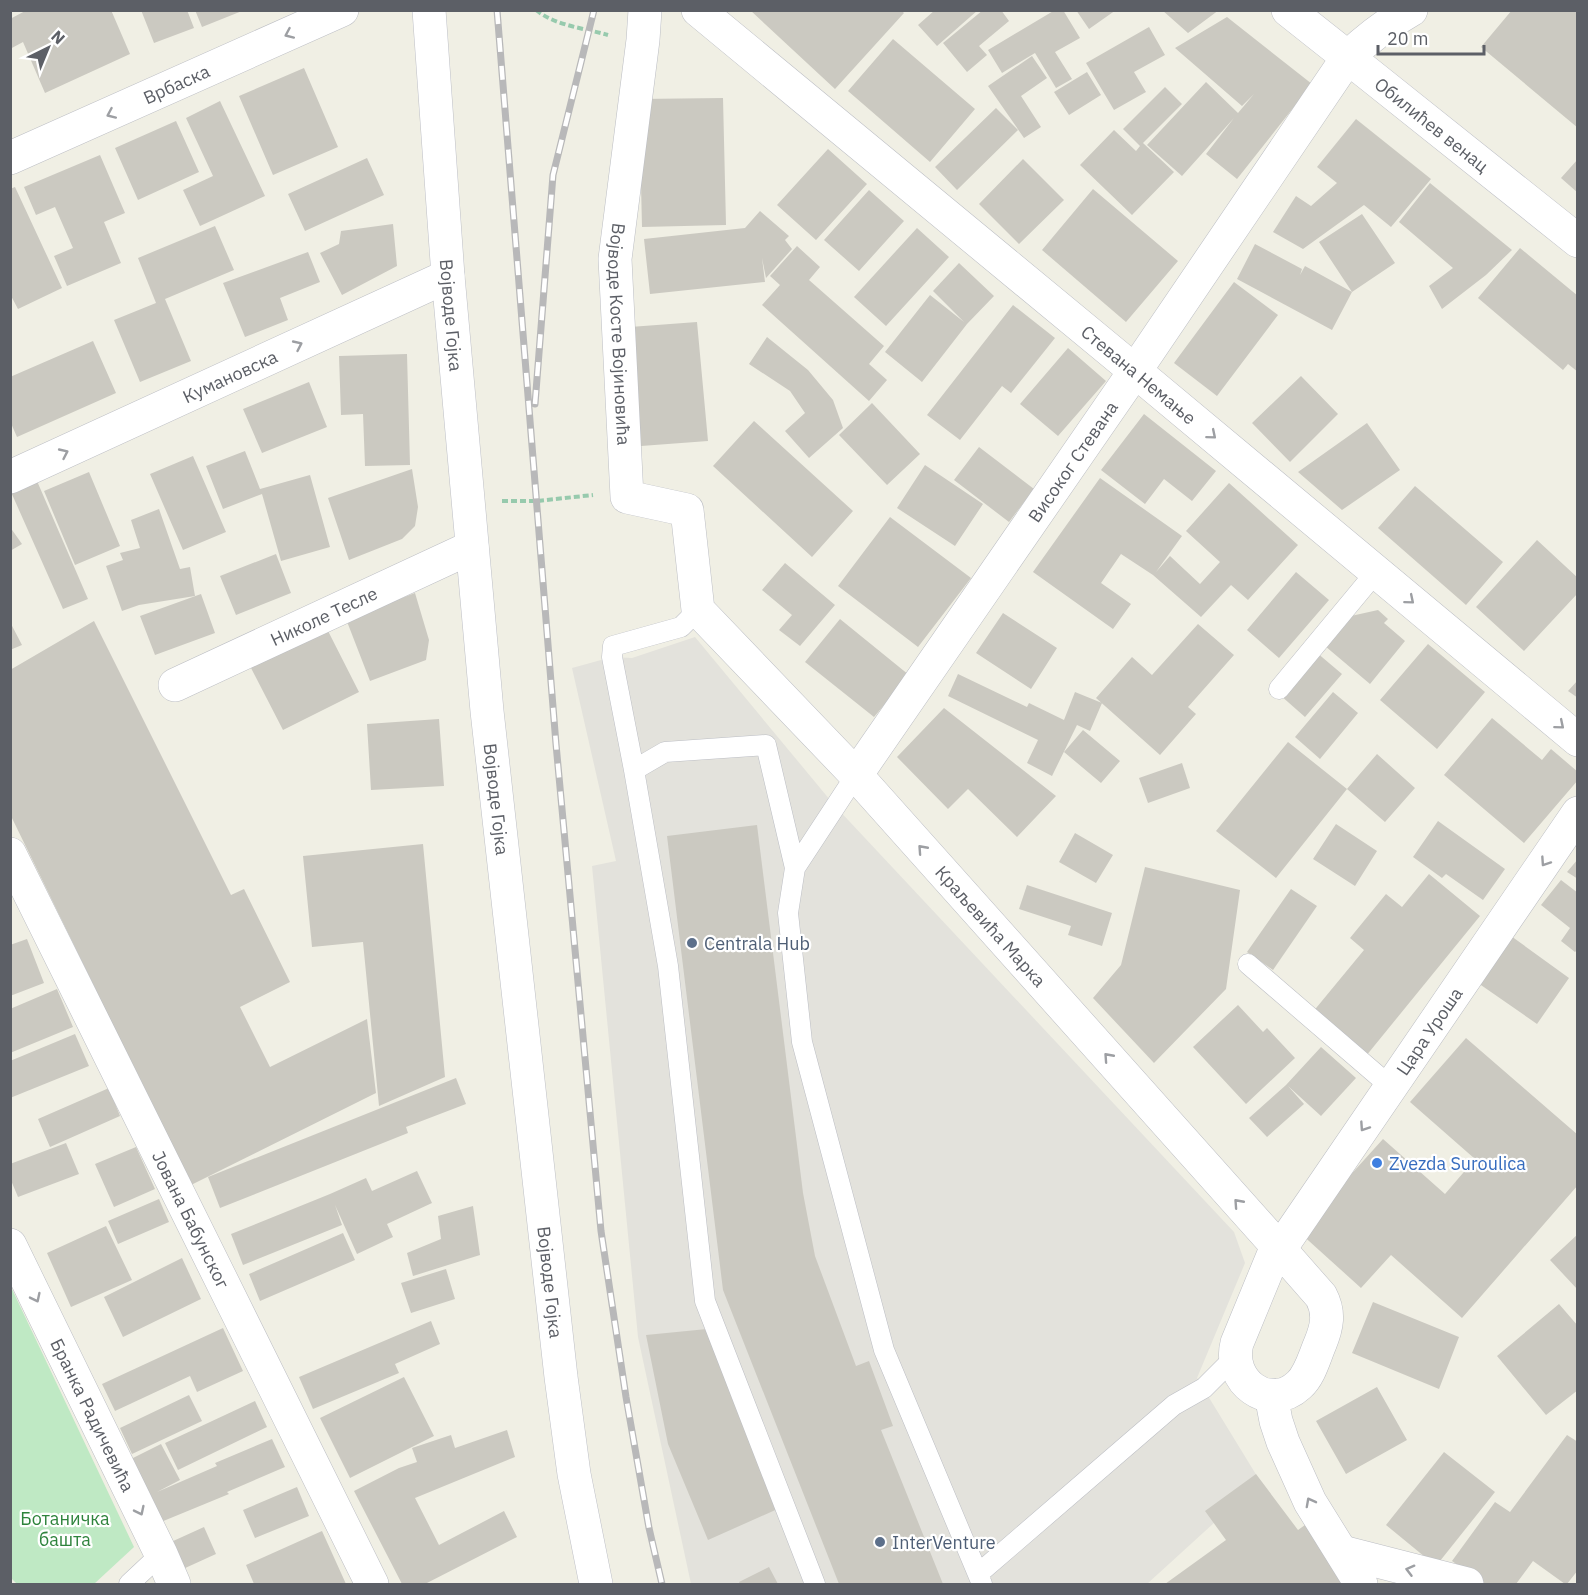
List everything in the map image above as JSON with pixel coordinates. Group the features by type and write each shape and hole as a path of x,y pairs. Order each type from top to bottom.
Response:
{"street":[{"name":"Врбаска","path":"10,158 342,10"},
{"name":"Војводе Гојка","path":"429,10 448,276 487,711 561,1377 574,1474 596,1584"},
{"name":"Стевана Немање","path":"698,10 1578,740"},
{"name":"Обилићев венац","path":"1288,10 1578,241"},
{"name":"Високог Стевана","path":"856,775 1348,57 1377,32 1411,10"},
{"name":"Војводе Косте Војиновића","path":"627,497 615,259 644,25"},
{"name":"Кумановска","path":"10,477 448,276"},
{"path":"627,497 687,510 698,610"},
{"name":"Николе Тесле","path":"175,685 472,546"},
{"name":"Краљевића Марка","path":"698,610 856,775 1321,1296 1328,1314 1327,1324 1306,1378 1289,1392 1271,1395"},
{"name":"Цара Уроша","path":"1279,1248 1578,813"},
{"name":"Јована Бабунског","path":"10,854 372,1584"},
{"name":"Бранка Радичевића","path":"10,1245 174,1584"},
{"path":"1279,1248 1237,1343 1235,1357 1238,1371 1247,1384 1256,1391 1271,1395 1283,1442 1310,1503 1361,1584"},
{"path":"1342,1552 1467,1584"}],"lane":[{"path":"1279,689 1376,572"},
{"path":"698,610 681,627 613,646 612,657 668,966 705,1301 815,1584"},
{"path":"634,770 665,752 766,745 795,868 788,913 802,1042 884,1350 980,1579 1174,1405 1204,1388 1235,1357"},
{"path":"795,868 856,775"},
{"path":"1248,964 1391,1087"},
{"path":"129,1584 161,1554"}],"path":[{"path":"536,10 541,15 570,26 610,35 644,25"},
{"path":"467,493 502,501 558,500 590,495 627,497"}],"shaded area":[{"path":"695,637 835,806 1234,1232 1245,1263 1197,1378 1260,1481 1147,1584 691,1584 638,1337 592,866 616,861 572,668 612,657 632,658"}],"green space":[{"name":"Ботаничка башта","path":"11,1287 134,1547 94,1584 17,1584 11,1578"}],"building":[{"path":"27,10 111,10 130,54 45,93 23,42 10,49 10,19"},
{"path":"141,10 187,10 194,28 154,43"},
{"path":"195,10 242,10 242,11 202,27"},
{"path":"750,10 901,10 904,13 835,89"},
{"path":"935,10 978,10 937,46 918,25"},
{"path":"983,10 1001,10 1009,21 979,46 987,55 967,72 943,43"},
{"path":"1055,10 1063,10 1080,38 1055,52 1072,79 1056,88 1035,53 1002,73 988,50"},
{"path":"1076,10 1116,10 1089,29"},
{"path":"1162,10 1219,10 1188,33"},
{"path":"1512,10 1578,10 1578,128 1481,47"},
{"path":"1227,17 1312,84 1237,179 1206,154 1234,118 1182,176 1147,145 1206,82 1238,113 1254,94 1242,106 1175,48"},
{"path":"1149,27 1165,55 1134,72 1146,92 1114,110 1086,63"},
{"path":"893,39 975,109 930,162 848,91"},
{"path":"1032,56 1047,78 1021,96 1041,127 1024,138 988,86"},
{"path":"304,68 338,147 273,175 239,96"},
{"path":"1087,72 1101,95 1069,115 1054,92"},
{"path":"1165,87 1182,104 1143,143 1174,172 1132,215 1080,165 1114,130 1136,151 1140,146 1123,129"},
{"path":"723,98 726,225 642,227 639,99"},
{"path":"220,101 265,196 200,226 183,190 213,176 186,118"},
{"path":"996,108 1018,130 957,190 935,167"},
{"path":"1356,119 1431,179 1391,227 1364,205 1303,249 1273,232 1296,196 1311,206 1337,183 1317,167"},
{"path":"176,121 199,172 138,200 115,148"},
{"path":"828,149 867,184 816,240 777,205"},
{"path":"100,155 125,213 104,222 121,263 67,286 54,256 73,248 55,207 36,215 24,187"},
{"path":"367,158 384,195 305,231 288,194"},
{"path":"1023,159 1064,200 1019,244 979,204"},
{"path":"1578,159 1578,193 1561,178"},
{"path":"1430,183 1512,250 1486,275 1442,309 1429,286 1453,268 1399,222"},
{"path":"15,187 62,288 18,309 10,294 10,189"},
{"path":"1093,189 1178,261 1126,322 1042,250"},
{"path":"869,190 904,221 859,271 824,240"},
{"path":"760,211 789,236 785,240 792,249 766,278 762,258 765,282 650,294 644,239 745,228"},
{"path":"1362,214 1395,263 1352,292 1319,242"},
{"path":"393,224 397,266 342,295 320,253 339,244 341,231"},
{"path":"215,226 234,270 165,299 191,361 140,382 114,320 156,303 138,258"},
{"path":"917,228 949,257 886,326 854,297"},
{"path":"1255,244 1302,269 1300,275 1305,266 1352,292 1332,330 1237,279"},
{"path":"797,246 820,267 809,280 884,346 869,364 887,380 869,401 762,305 780,285 770,276"},
{"path":"1520,248 1578,296 1578,372 1568,364 1563,370 1478,298"},
{"path":"308,252 320,282 280,298 288,320 245,337 223,283"},
{"path":"959,263 994,296 967,324 922,382 885,352 930,295 964,322 933,291"},
{"path":"1234,282 1278,315 1217,396 1174,363"},
{"path":"1013,305 1055,338 1011,393 1002,386 960,440 927,415"},
{"path":"697,322 708,441 641,446 630,327"},
{"path":"767,337 808,370 833,400 843,428 809,458 785,431 805,413 790,391 749,364"},
{"path":"93,341 116,393 17,437 10,421 10,377"},
{"path":"1068,348 1106,381 1058,436 1020,404"},
{"path":"407,354 410,465 365,466 363,414 341,415 339,356"},
{"path":"1301,376 1338,414 1290,462 1252,423"},
{"path":"309,382 327,427 262,453 243,409"},
{"path":"872,403 920,454 887,485 839,435"},
{"path":"1144,414 1216,471 1192,501 1164,479 1145,504 1101,470"},
{"path":"754,421 853,511 812,557 713,466"},
{"path":"1367,423 1400,470 1342,510 1298,472"},
{"path":"979,447 1034,489 1009,522 954,480"},
{"path":"245,451 260,489 310,475 330,547 281,561 262,494 223,509 206,466"},
{"path":"193,456 226,532 183,550 150,474"},
{"path":"925,465 983,504 955,546 897,508"},
{"path":"412,469 418,507 415,526 402,539 349,560 328,498"},
{"path":"89,472 120,546 75,565 44,491"},
{"path":"1100,478 1182,536 1156,572 1170,556 1200,584 1220,562 1186,531 1229,483 1298,545 1248,600 1231,585 1201,617 1153,575 1121,554 1101,583 1131,604 1113,629 1033,572"},
{"path":"37,481 88,599 63,609 11,492"},
{"path":"1415,486 1503,562 1466,605 1378,528"},
{"path":"159,509 180,569 190,567 195,596 139,605 122,611 106,566 123,560 120,553 140,548 131,520"},
{"path":"890,517 971,578 918,647 838,586"},
{"path":"10,527 22,544 10,551"},
{"path":"1537,540 1578,578 1578,593 1524,651 1476,607"},
{"path":"276,554 291,593 236,615 220,576"},
{"path":"785,563 835,605 800,646 779,630 792,615 762,590"},
{"path":"1296,572 1329,600 1279,658 1247,630"},
{"path":"415,593 429,640 426,660 370,681 346,619"},
{"path":"201,594 215,633 155,655 140,616"},
{"path":"1378,610 1388,619 1384,623 1405,641 1370,684 1325,646 1351,616"},
{"path":"1003,613 1057,648 1031,689 976,653"},
{"path":"840,619 909,675 874,717 805,662"},
{"path":"94,621 231,895 244,889 290,982 240,1007 270,1067 367,1019 376,1093 191,1185 10,814 10,670"},
{"path":"10,622 22,645 10,650"},
{"path":"1198,624 1234,655 1188,707 1196,714 1160,755 1096,698 1132,657 1152,675"},
{"path":"326,627 359,692 283,730 250,666"},
{"path":"1428,644 1485,692 1437,749 1380,700"},
{"path":"1316,652 1342,674 1305,717 1280,695"},
{"path":"958,674 1027,707 1029,703 1064,720 1075,692 1102,703 1090,731 1077,725 1052,776 1027,763 1038,740 948,696"},
{"path":"1578,680 1578,698 1568,691"},
{"path":"1333,692 1358,713 1320,759 1295,737"},
{"path":"944,708 1056,796 1017,837 968,789 948,809 897,757"},
{"path":"1492,718 1542,760 1551,749 1578,772 1578,780 1524,843 1444,775"},
{"path":"439,719 444,786 371,790 367,724"},
{"path":"1083,730 1120,761 1101,783 1064,752"},
{"path":"1288,742 1347,789 1276,878 1216,831"},
{"path":"1377,754 1415,788 1385,822 1347,789"},
{"path":"1182,763 1190,788 1148,803 1139,778"},
{"path":"1438,821 1505,869 1483,900 1446,874 1442,878 1413,857"},
{"path":"1336,824 1377,851 1355,886 1313,859"},
{"path":"757,825 803,1193 815,1256 856,1366 869,1361 893,1426 881,1430 943,1584 839,1584 723,1290 667,836"},
{"path":"1075,833 1113,855 1096,883 1059,862"},
{"path":"423,844 445,1077 379,1106 363,942 312,947 303,856"},
{"path":"1578,859 1578,879 1567,872"},
{"path":"1145,867 1240,890 1226,989 1154,1063 1093,998 1121,965"},
{"path":"1429,874 1480,916 1366,1056 1312,1013 1364,950 1350,938 1386,894 1402,907"},
{"path":"1561,880 1578,893 1578,949 1575,952 1561,941 1570,928 1541,905"},
{"path":"1027,885 1112,913 1102,946 1068,935 1071,926 1019,909"},
{"path":"1291,889 1317,906 1273,970 1247,952"},
{"path":"1511,936 1569,978 1537,1024 1478,983"},
{"path":"27,939 44,983 10,996 10,945"},
{"path":"57,989 73,1027 10,1053 10,1009"},
{"path":"1238,1005 1263,1032 1267,1028 1295,1058 1246,1104 1193,1047"},
{"path":"75,1034 89,1066 10,1098 10,1061"},
{"path":"1466,1038 1578,1135 1578,1185 1462,1318 1391,1255 1361,1288 1299,1232 1383,1139 1445,1194 1475,1159 1410,1102"},
{"path":"1321,1047 1356,1078 1321,1116 1288,1086 1304,1104 1267,1137 1249,1118 1286,1085"},
{"path":"456,1078 466,1104 406,1127 408,1133 220,1208 208,1177"},
{"path":"109,1088 120,1116 50,1147 38,1119"},
{"path":"66,1143 79,1174 18,1197 10,1178 10,1164"},
{"path":"136,1147 155,1189 114,1207 95,1164"},
{"path":"417,1171 432,1203 387,1224 393,1237 357,1254 335,1205 342,1225 243,1265 231,1234 366,1178 372,1191"},
{"path":"159,1199 169,1222 118,1244 108,1221"},
{"path":"473,1206 480,1255 413,1276 407,1253 441,1239 438,1216"},
{"path":"106,1226 132,1280 71,1307 47,1253"},
{"path":"343,1233 355,1260 260,1301 249,1274"},
{"path":"1578,1234 1578,1290 1550,1260"},
{"path":"182,1258 201,1299 123,1337 104,1297"},
{"path":"446,1269 455,1299 411,1313 401,1283"},
{"path":"1373,1302 1459,1337 1439,1389 1352,1353"},
{"path":"1559,1304 1578,1326 1578,1390 1546,1415 1497,1356"},
{"path":"431,1321 440,1344 395,1364 399,1373 313,1409 299,1377"},
{"path":"223,1328 243,1371 197,1392 190,1376 115,1411 102,1384"},
{"path":"707,1329 782,1507 708,1540 668,1444 646,1335"},
{"path":"404,1377 434,1436 350,1478 320,1418"},
{"path":"1377,1387 1407,1440 1346,1474 1316,1421"},
{"path":"189,1395 202,1421 132,1454 120,1428"},
{"path":"255,1401 267,1427 178,1470 165,1443"},
{"path":"507,1430 515,1457 415,1498 439,1545 504,1511 517,1537 425,1584 402,1584 354,1491 399,1468 417,1462 412,1448 451,1435 455,1448"},
{"path":"1567,1435 1578,1442 1578,1570 1567,1584 1533,1561 1516,1584 1484,1584 1452,1561 1495,1502 1510,1512"},
{"path":"272,1439 285,1467 227,1492 229,1494 161,1522 131,1459 161,1444 180,1480 157,1492 217,1466 215,1463"},
{"path":"1444,1452 1495,1492 1436,1566 1386,1525"},
{"path":"1256,1474 1298,1530 1305,1525 1349,1584 1165,1584 1226,1540 1205,1511"},
{"path":"297,1487 309,1516 255,1538 243,1510"},
{"path":"204,1527 216,1554 183,1569 171,1542"},
{"path":"322,1531 346,1584 254,1584 246,1565"},
{"path":"769,1567 778,1584 740,1584 739,1582"}],"railway":[{"path":"497,10 556,744 601,1231 626,1397 649,1528 662,1584"},
{"path":"535,404 553,175 594,10"}],"place":[{"name":"Centrala Hub","path":"692,943"},
{"name":"Zvezda Suroulica","path":"1377,1163"},
{"name":"InterVenture","path":"880,1542"}]}
